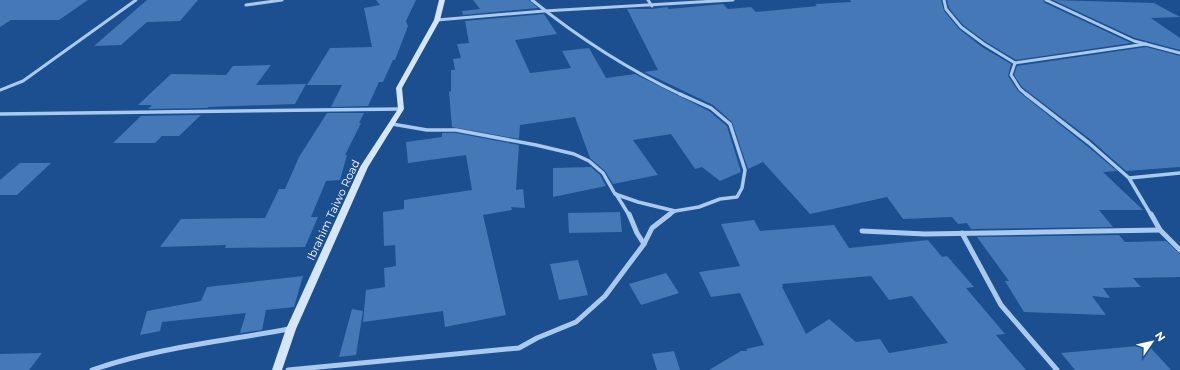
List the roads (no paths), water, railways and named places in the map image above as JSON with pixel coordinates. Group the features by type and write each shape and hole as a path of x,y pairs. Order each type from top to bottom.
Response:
{"main road":[{"path":"401,109 399,88 418,52 438,20 442,0"},
{"name":"Ibrahim Taiwo Road","path":"277,370 291,329 364,167 401,109"}],"street":[{"path":"0,90 23,81 136,0"},
{"path":"246,5 282,0"},
{"path":"532,0 544,12 584,41 647,78 712,108 730,124 745,170 742,188 737,197 720,199 700,207 675,211 638,202 615,194"},
{"path":"648,0 652,6"},
{"path":"438,20 732,0"},
{"path":"944,0 944,6 947,11 964,29 1015,63 1146,44"},
{"path":"1046,0 1117,34 1146,44 1180,53"},
{"path":"1015,63 1011,75 1020,89 1129,178 1160,230 1180,250"},
{"path":"0,114 401,109"},
{"path":"392,124 427,130 456,130 536,145 574,154 589,161 603,173 633,221 637,233 644,244"},
{"path":"1129,178 1180,173"},
{"path":"288,370 519,348 537,338 576,322 605,296 644,244 652,228 675,211"},
{"path":"862,230 925,234 1160,230"},
{"path":"962,233 1001,306 1057,370"},
{"path":"92,370 115,362 166,351 291,329"}]}
